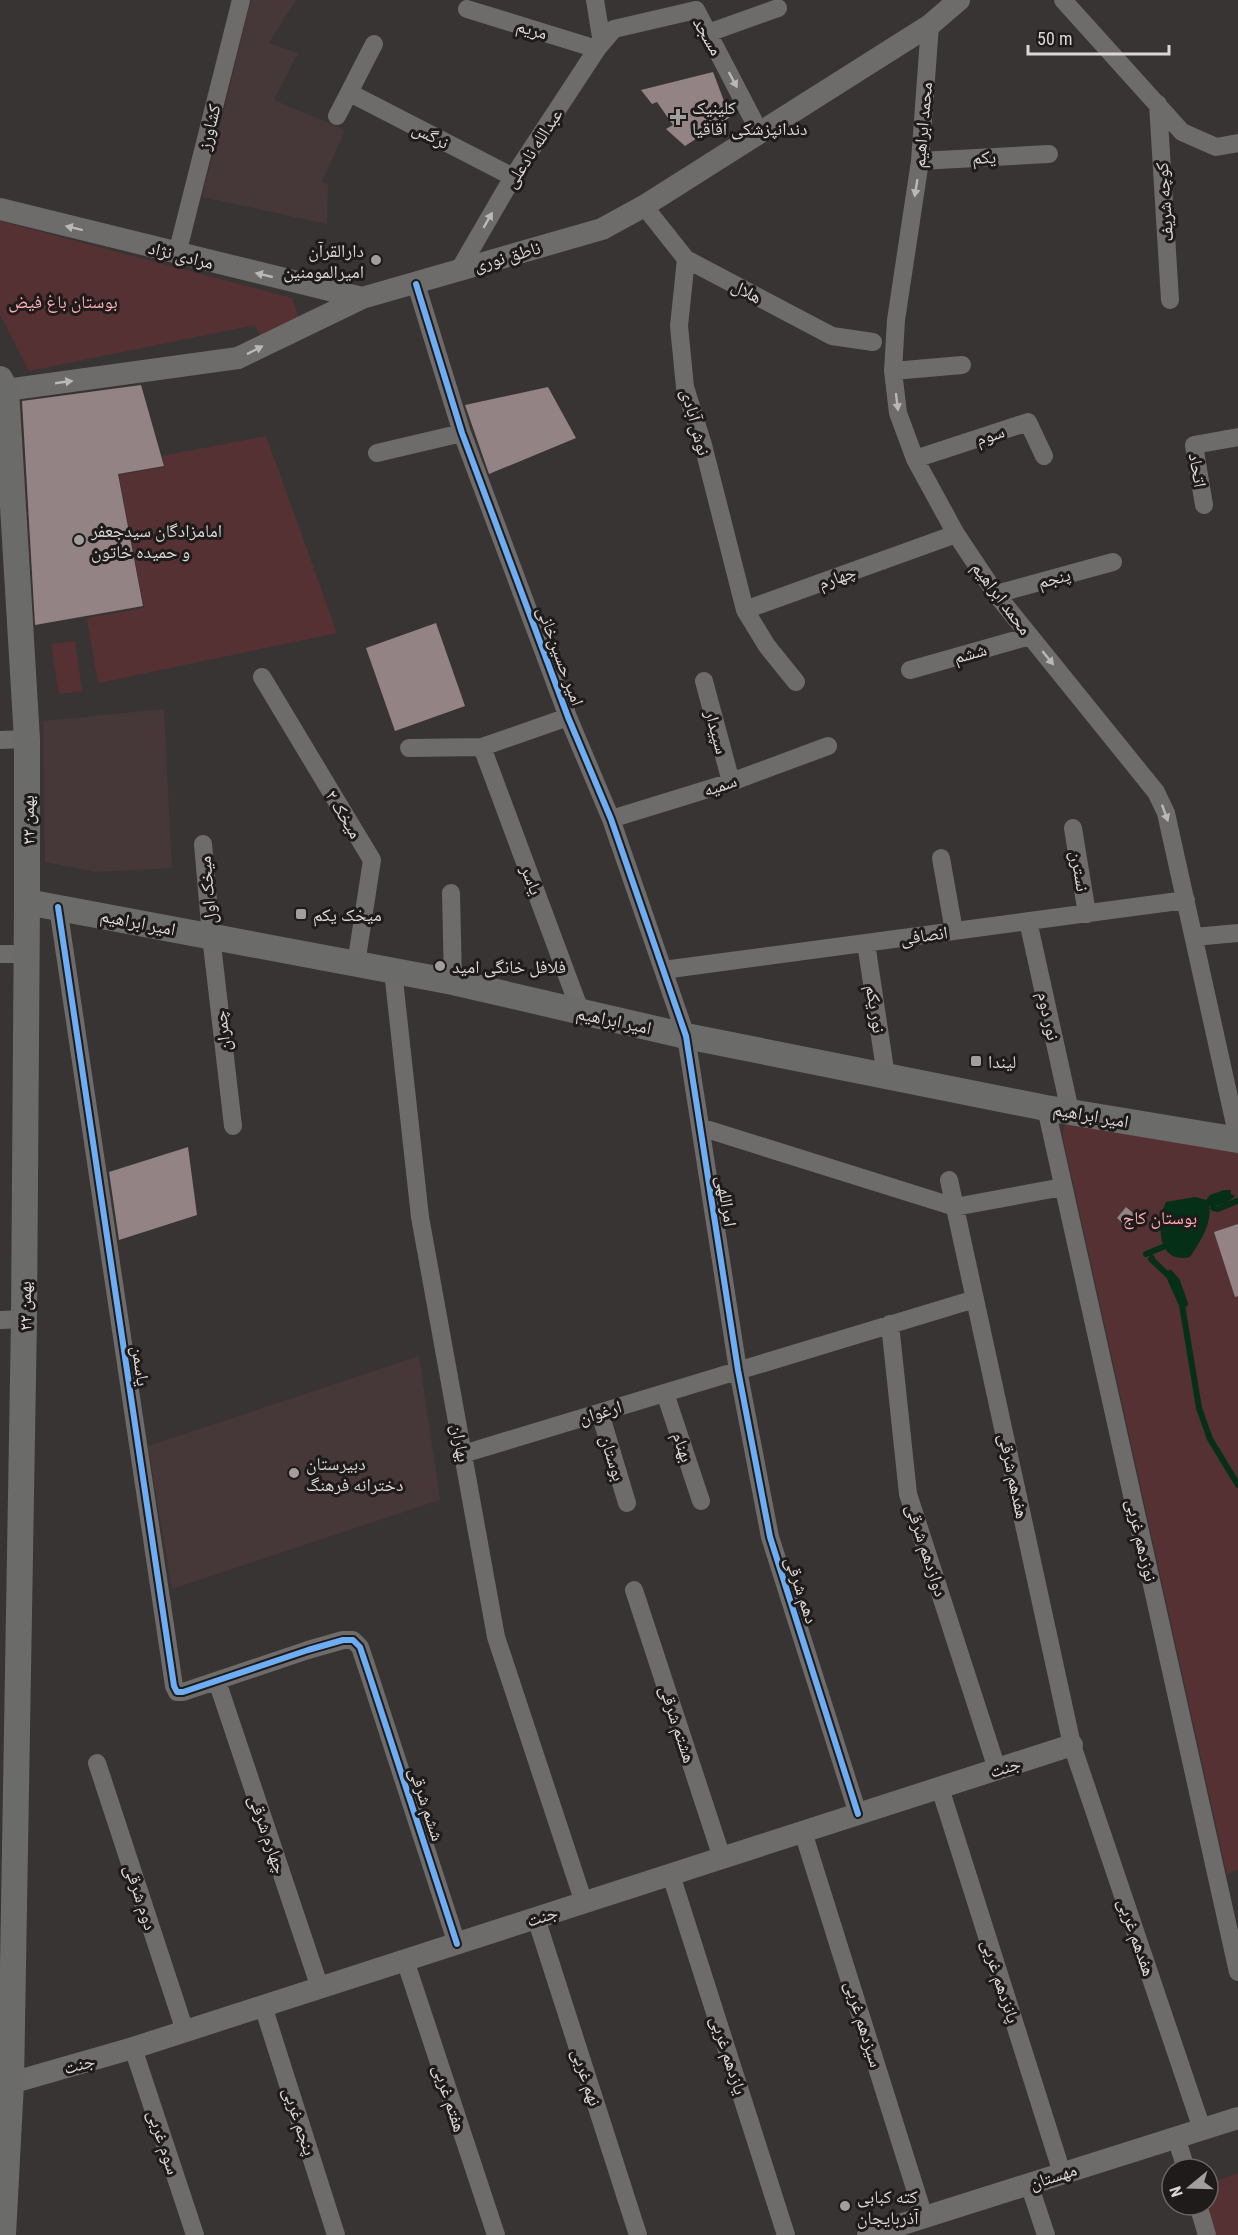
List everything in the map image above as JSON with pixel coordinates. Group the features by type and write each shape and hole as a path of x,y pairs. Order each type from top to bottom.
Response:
{"main road":[{"name":"۲۲ بهمن","path":"2,2226 11,2083 13,954 27,902 27,739 3,385"},
{"name":"امیر ابراهیم","path":"27,902 453,982 686,1036 886,1076 1058,1109 1238,1139"}],"street":[{"name":"کشاورز","path":"177,254 241,0"},
{"path":"595,0 604,40"},
{"name":"ناطق نوری","path":"3,385 238,358 362,298 602,229 644,206 930,25 959,0"},
{"path":"1063,0 1182,132 1216,147 1238,143"},
{"name":"مسجد","path":"604,40 672,8 696,10 760,133"},
{"path":"708,33 778,8"},
{"name":"مریم","path":"467,9 604,40"},
{"name":"محمد ابراهیم","path":"930,25 920,161 896,320 893,371 898,413 915,459 956,534 996,594 1156,792 1166,813 1238,1139"},
{"name":"عبدالله نادعلی","path":"459,270 513,177 604,40"},
{"path":"337,116 374,44"},
{"name":"نرگس","path":"350,93 513,177"},
{"name":"کوچه شریف","path":"1158,104 1170,300"},
{"name":"یکم","path":"920,161 1049,154"},
{"name":"هلال","path":"644,206 686,259 832,336 873,342"},
{"name":"مرادی نژاد","path":"0,209 362,298"},
{"name":"نوش آبادی","path":"686,259 678,326 685,387 703,445 745,610"},
{"name":"امیر حسین‌خانی","path":"416,284 462,433 567,717 611,819 686,1036"},
{"path":"893,371 963,365"},
{"name":"سوم","path":"915,459 1028,422 1044,456"},
{"path":"376,453 462,433"},
{"name":"اتحاد","path":"1204,505 1194,445 1238,437"},
{"name":"چهارم","path":"745,610 956,534"},
{"name":"پنجم","path":"996,594 1113,562"},
{"path":"745,610 767,646 795,682"},
{"name":"ششم","path":"910,670 1030,636"},
{"name":"میخک ۲","path":"262,677 372,860 356,964"},
{"name":"سپیدار","path":"704,681 731,782"},
{"path":"409,748 482,747 567,717"},
{"path":"0,740 27,739"},
{"name":"سمیه","path":"611,819 731,782 828,746"},
{"name":"یاسر","path":"482,747 582,1013"},
{"name":"نسترن","path":"1073,828 1087,914"},
{"name":"میخک اول","path":"203,844 211,936"},
{"path":"941,858 954,931"},
{"path":"451,893 453,982"},
{"name":"انصافی","path":"663,970 1186,900"},
{"name":"یاسمن","path":"58,907 174,1686 177,1692 183,1692 308,1650"},
{"name":"نور دوم","path":"1028,921 1058,1109"},
{"path":"1194,937 1238,933"},
{"name":"چمران","path":"211,936 233,1126"},
{"name":"نور یکم","path":"866,943 886,1076"},
{"name":"بهاران","path":"393,971 420,1217 496,1637 584,1903"},
{"name":"امراللهی","path":"686,1036 738,1371"},
{"name":"نوزدهم غربی","path":"1058,1109 1064,1187 1238,1972"},
{"path":"700,1127 955,1207 1064,1187"},
{"name":"هفدهم شرقی","path":"949,1180 1072,1745"},
{"name":"ارغوان","path":"463,1454 975,1299"},
{"name":"دوازدهم شرقی","path":"890,1324 908,1494 997,1769"},
{"name":"دهم شرقی","path":"738,1371 770,1537 858,1814"},
{"name":"بهنام","path":"665,1393 701,1501"},
{"name":"بوستان","path":"600,1413 627,1503"},
{"name":"هشتم شرقی","path":"634,1590 722,1858"},
{"name":"ششم شرقی","path":"308,1650 343,1640 353,1640 360,1647 457,1944"},
{"name":"چهارم شرقی","path":"217,1681 320,1988"},
{"name":"جنت","path":"11,2083 133,2048 1072,1745"},
{"name":"هفدهم غربی","path":"1072,1745 1202,2129"},
{"name":"دوم شرقی","path":"97,1763 185,2031"},
{"name":"پانزدهم غربی","path":"940,1788 1062,2173"},
{"name":"سیزدهم غربی","path":"803,1832 924,2217"},
{"name":"یازدهم غربی","path":"671,1875 786,2235"},
{"name":"نهم غربی","path":"536,1918 638,2235"},
{"name":"هفتم غربی","path":"405,1960 496,2235"},
{"name":"پنجم غربی","path":"263,2006 336,2235"},
{"name":"سوم غربی","path":"133,2048 195,2235"},
{"name":"مهستان","path":"878,2233 1238,2118"},
{"path":"1176,2137 1182,2157"},
{"path":"1029,2184 1046,2235"},
{"path":"1202,2217 1207,2235"}],"shaded area":[{"path":"251,0 296,0 269,43 298,53 274,100 345,130 322,182 328,184 327,224 202,197"},
{"path":"164,709 172,868 96,872 45,862 43,721"},
{"path":"1231,1190 1231,1194 1235,1196 1223,1204 1209,1206 1207,1226 1190,1257 1179,1258 1171,1255 1165,1249 1160,1231 1166,1202 1195,1197 1206,1200 1210,1195"},
{"name":"دبیرستان دخترانه فرهنگ","path":"419,1356 440,1500 172,1589 148,1446"}],"green space":[{"name":"بوستان باغ فیض","path":"0,221 292,298 301,323 262,339 255,325 29,371 0,315"},
{"path":"266,436 337,633 98,683 87,618 144,608 119,475 165,467 162,456"},
{"path":"75,641 82,691 59,694 51,644"},
{"name":"بوستان کاج","path":"1066,1122 1238,1151 1238,1869 1227,1875 1062,1133"},
{"path":"1238,2173 1238,2235 1214,2235 1209,2217 1220,2217 1220,2180"}],"building":[{"path":"713,72 730,117 685,146 666,129 673,125 657,102 652,104 641,90"},
{"name":"امامزادگان سیدجعفر و حمیده خاتون","path":"141,385 164,466 118,474 143,606 35,625 22,401"},
{"path":"548,387 576,438 489,474 465,405"},
{"path":"436,623 465,706 395,731 366,648"},
{"path":"188,1147 197,1215 119,1240 109,1172"},
{"path":"1126,1207 1138,1217 1128,1228 1117,1218"},
{"path":"1238,1224 1238,1296 1235,1297 1214,1232"}],"waterway":[{"path":"1213,1208 1218,1209 1237,1201"},
{"path":"1146,1254 1163,1247"},
{"path":"1152,1258 1169,1276 1182,1305 1199,1408 1210,1439 1238,1485"},
{"path":"1170,1273 1177,1281 1185,1304"}],"cycle path":[{"path":"416,284 462,433 568,717 611,819 686,1036 738,1370 770,1537 858,1814"},
{"path":"58,907 174,1686 177,1692 183,1692 308,1650 343,1640 353,1640 360,1647 457,1944"}],"place":[{"name":"کلینیک دندانپزشکی اقاقیا","path":"678,117"},
{"name":"دارالقرآن امیرالمومنین","path":"376,260"},
{"name":"امامزادگان سیدجعفر و حمیده خاتون","path":"79,540"},
{"name":"میخک یکم","path":"301,914"},
{"name":"فلافل خانگی امید","path":"440,966"},
{"name":"لیندا","path":"976,1061"},
{"name":"دبیرستان دخترانه فرهنگ","path":"294,1473"},
{"name":"کته کبابی آذربایجان","path":"845,2206"}]}
